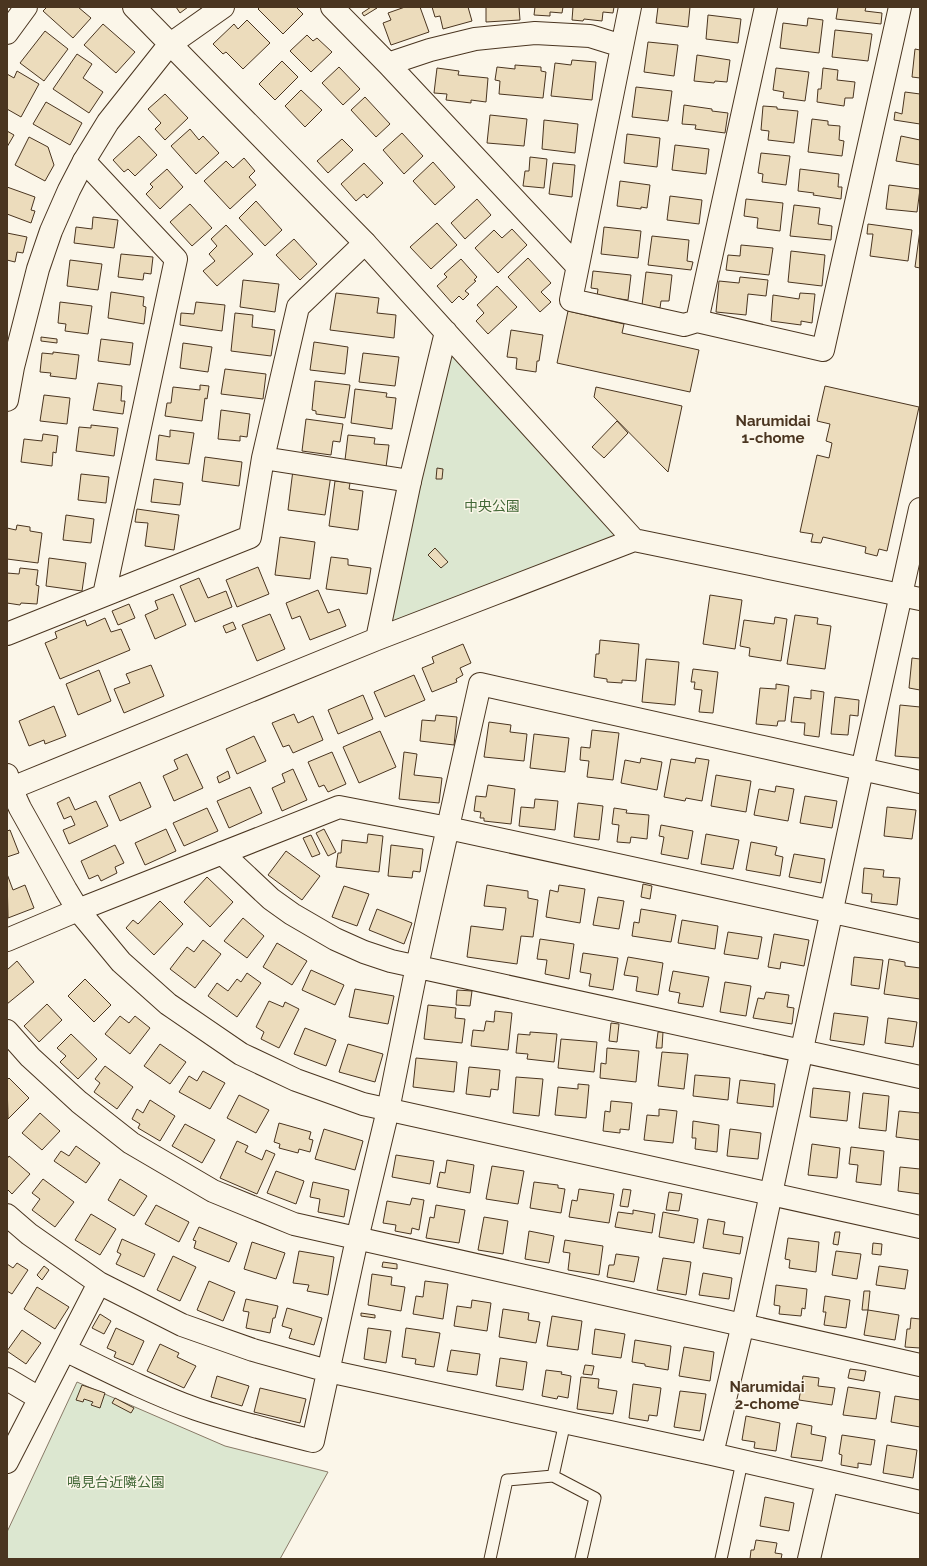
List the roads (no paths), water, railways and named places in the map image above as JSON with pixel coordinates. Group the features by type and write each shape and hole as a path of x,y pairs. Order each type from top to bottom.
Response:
{"street":[{"path":"7,33 26,7"},
{"path":"134,7 169,45 365,243 634,540"},
{"path":"7,400 10,367 38,269 51,231 69,190 84,161 108,122 169,45 224,7"},
{"path":"332,7 388,64 577,266"},
{"path":"630,7 571,300 684,325 697,321 823,350 900,7"},
{"path":"697,321 766,7"},
{"path":"388,64 430,50 475,39 535,33 590,36 622,46"},
{"path":"84,161 176,259 104,595"},
{"path":"7,634 250,537 263,458 298,307 365,243"},
{"path":"377,639 410,481 446,332"},
{"path":"263,458 410,481"},
{"path":"712,1454 772,1194 801,1051 862,770 911,597 920,509"},
{"path":"911,597 634,540 8,784 42,850 78,910 121,962 168,1004 241,1054 296,1080 363,1104 920,1227"},
{"path":"65,1350 146,1388 194,1408 235,1422 313,1441 357,1239 388,1110 417,966 480,684 920,782"},
{"path":"7,940 78,910 339,806 448,828 920,931"},
{"path":"222,853 271,899 292,914 335,939 364,952 391,961 920,1077"},
{"path":"7,1031 30,1057 79,1102 131,1143 213,1191 294,1224 920,1365"},
{"path":"7,1215 29,1234 99,1283 182,1325 253,1350 328,1371 712,1454 920,1502"},
{"path":"7,1462 99,1283"},
{"path":"7,1379 39,1398"},
{"path":"809,1559 827,1481"}],"lane":[{"path":"553,1476 565,1422"},
{"path":"721,1559 742,1462"},
{"path":"490,1559 507,1480 553,1476 595,1498 581,1559"}],"district":[{"name":"Narumidai 1-chome","path":"773,430"},
{"name":"Narumidai 2-chome","path":"767,1396"}],"park label":[{"name":"中央公園","path":"492,506"},
{"name":"鳴見台近隣公園","path":"116,1482"}]}
